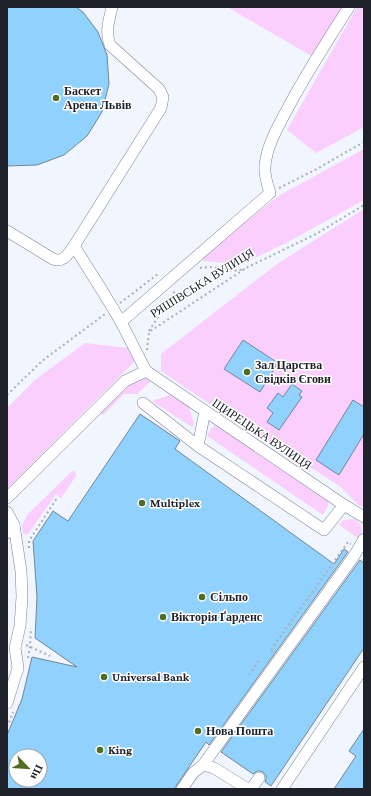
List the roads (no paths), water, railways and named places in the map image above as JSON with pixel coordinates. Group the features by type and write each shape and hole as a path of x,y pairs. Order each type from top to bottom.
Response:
{"street":[{"path":"7,231 53,259 58,261 62,260 74,246 161,108 163,98 159,89 110,45 107,38 107,30 112,7"},
{"path":"121,322 270,192 266,179 265,166 273,134 304,79 349,7"},
{"path":"7,498 125,381 146,371 121,322 74,246"},
{"name":"ЩИРЕЦЬКА ВУЛИЦЯ","path":"146,371 364,517"},
{"path":"142,403 198,446 324,530 344,505"},
{"path":"198,446 205,411"},
{"path":"7,512 21,571 22,597 20,630 15,648 18,668 7,704"},
{"path":"182,789 193,773 203,765 364,540"},
{"path":"282,789 364,667"},
{"path":"203,765 214,768 248,789"},
{"path":"251,789 259,778"}],"place":[{"name":"Баскет Арена Львів","path":"56,98"},
{"name":"Зал Царства Свідків Єгови","path":"247,372"},
{"name":"Multiplex","path":"142,503"},
{"name":"Сільпо","path":"202,597"},
{"name":"Вікторія Ґарденс","path":"163,617"},
{"name":"Universal Bank","path":"104,677"},
{"name":"Нова Пошта","path":"198,731"},
{"name":"King","path":"100,750"}]}
